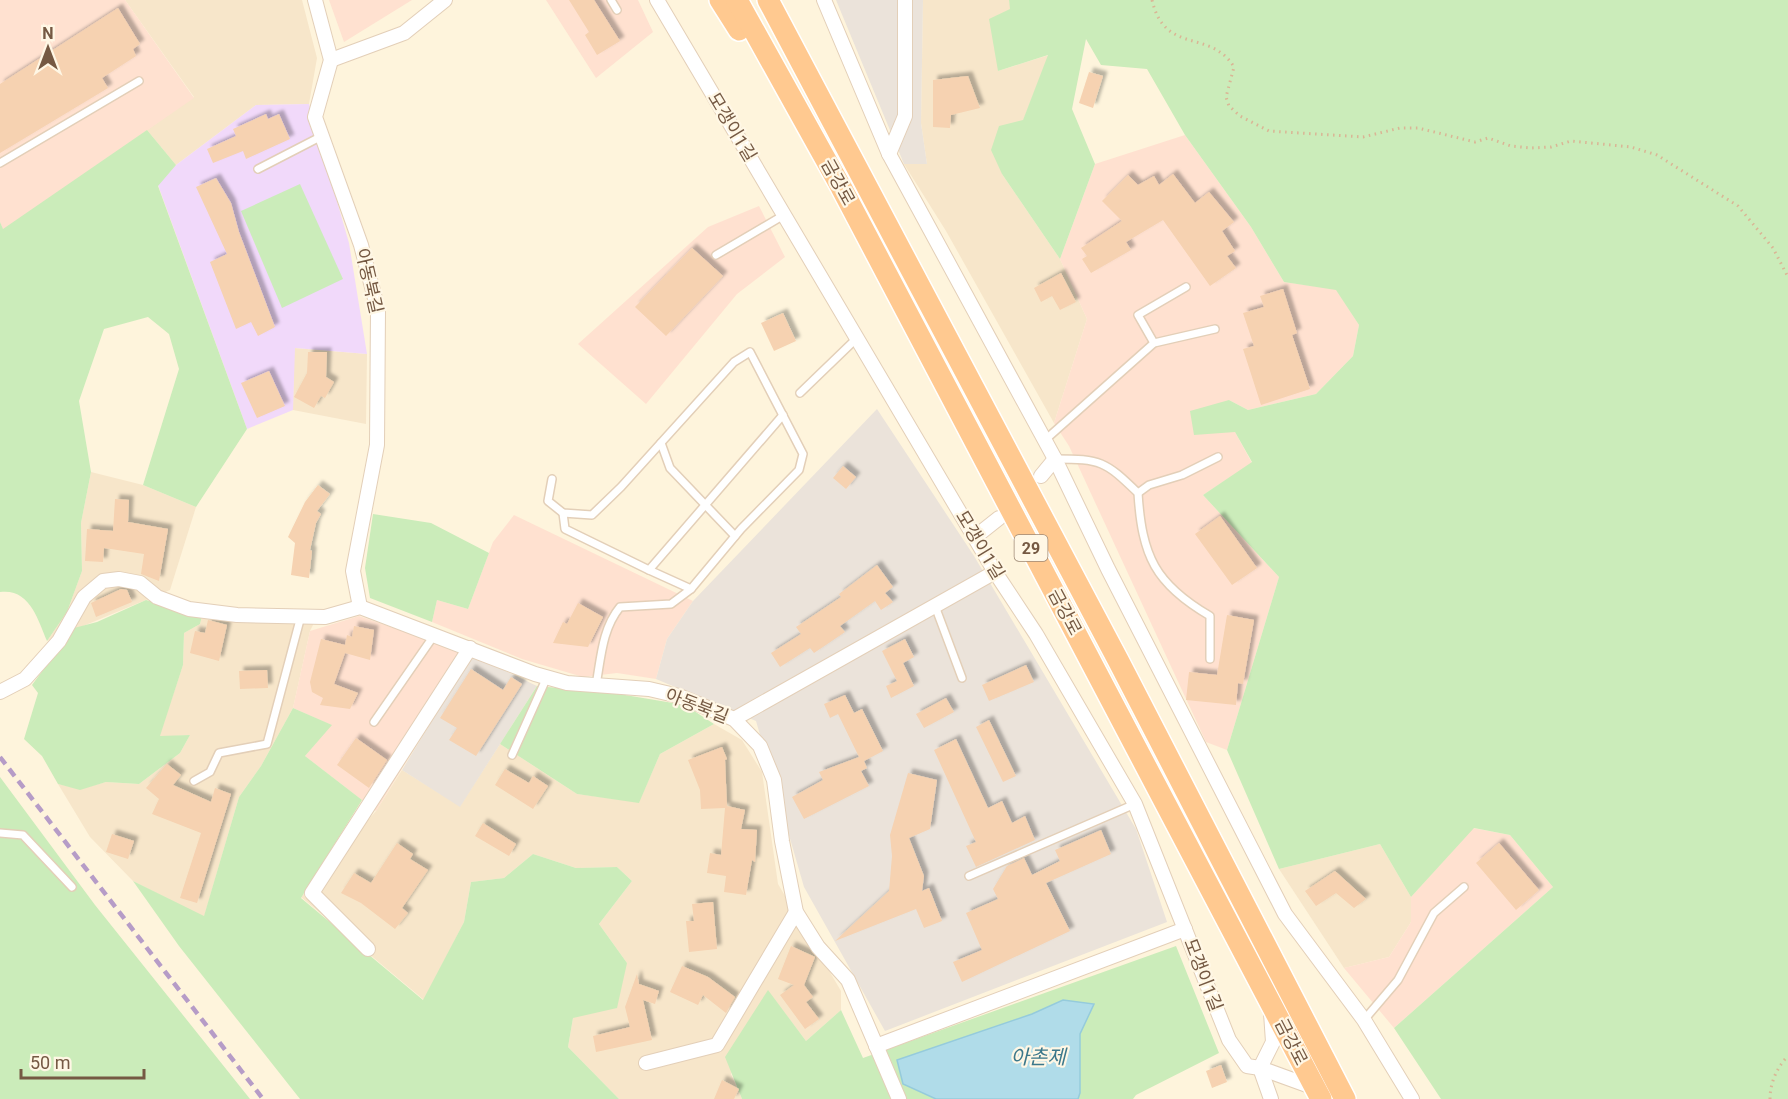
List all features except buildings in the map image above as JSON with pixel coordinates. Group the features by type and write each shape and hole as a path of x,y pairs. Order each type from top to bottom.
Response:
{"highway":[{"path":"720,0 822,169 841,187"},
{"name":"금강로","path":"737,0 841,187 1318,1093"},
{"name":"금강로","path":"768,0 1345,1096"},
{"path":"778,0 787,33"}],"street":[{"path":"315,0 332,60 404,33 445,0"},
{"name":"모갱이1길","path":"657,0 995,572 1036,633 1135,804 1229,1040 1247,1066 1260,1068 1318,1093"},
{"path":"824,0 889,154 1055,459 1108,570 1285,914 1364,1020 1412,1099"},
{"path":"889,154 905,116 905,0"},
{"name":"아동북길","path":"332,60 315,117 361,245 378,310 377,446 354,571 360,607 547,677 596,685 649,689 679,696 734,719 760,746 774,780 782,841 796,912 818,947 848,981 899,1099"},
{"path":"1041,476 1055,459"},
{"path":"975,537 999,518"},
{"path":"734,719 995,572"},
{"path":"0,692 25,679 59,641 84,597 103,581 119,579 140,583 157,597 189,609 237,615 325,617 360,607"},
{"path":"368,949 312,893 470,648"},
{"path":"646,1063 717,1044 796,912"},
{"path":"876,1046 1185,930"},
{"path":"1270,1002 1274,1042 1260,1068 1271,1099"}],"lane":[{"path":"611,0 617,10"},
{"path":"0,163 139,81"},
{"path":"258,169 322,136"},
{"path":"716,255 784,215"},
{"path":"1154,343 1138,315 1186,287"},
{"path":"1045,440 1154,343 1215,328"},
{"path":"800,393 857,338"},
{"path":"552,479 548,501 563,513 592,515 734,362 750,352 803,454 799,470 735,536 691,589 671,604 620,608 610,620 604,637 596,685"},
{"path":"649,570 783,415"},
{"path":"661,443 670,468 735,536"},
{"path":"1138,493 1149,484 1182,475 1218,458"},
{"path":"1055,459 1086,459 1112,467 1138,493 1140,523 1147,548 1162,579 1180,598 1210,616 1210,659"},
{"path":"563,513 564,529 691,589"},
{"path":"935,606 962,678"},
{"path":"194,781 210,772 219,753 267,744 301,616"},
{"path":"374,722 435,634"},
{"path":"513,755 547,677"},
{"path":"969,876 1135,804"},
{"path":"0,833 22,835 72,887"},
{"path":"1364,1020 1398,980 1434,913 1464,887"}],"path":[{"path":"1152,0 1156,18 1163,29 1227,55 1234,67 1226,97 1229,106 1240,116 1269,130 1363,137 1400,128 1418,128 1475,142 1488,138 1531,148 1551,147 1571,141 1631,147 1657,155 1738,206 1773,248 1788,277"},
{"path":"1770,1099 1770,1089 1788,1056"}],"shaded area":[{"path":"0,0 125,0 194,98 3,230 0,222"},
{"path":"125,0 302,0 317,58 309,104 256,105 176,165 147,130 194,97"},
{"path":"329,0 412,0 344,42"},
{"path":"546,0 638,0 653,32 596,78"},
{"path":"836,0 923,0 921,123 927,164 904,164"},
{"path":"923,0 1009,0 1011,9 998,71 1049,55 1002,174 1060,259 1087,319 1054,423 946,231 904,164 927,164 921,123"},
{"path":"309,104 349,243 367,354 295,348 293,410 247,429 158,185 176,165 256,105"},
{"path":"1185,135 1251,227 1284,282 1336,289 1359,325 1353,356 1316,394 1248,410 1229,400 1235,432 1252,463 1203,495 1279,577 1227,750 1206,742 1069,446 1054,423 1087,319 1060,259 1095,164"},
{"path":"759,206 785,257 737,294 646,404 578,344 708,227"},
{"path":"294,348 367,354 366,424 293,410"},
{"path":"877,409 974,556 1136,829 1167,922 885,1031 804,887 756,721 656,679 667,639 693,601"},
{"path":"91,472 143,485 196,507 170,590 47,641 67,612 82,571 81,523"},
{"path":"514,515 693,601 667,639 656,679 617,673 583,677 522,659 432,622 437,600 468,609 493,542"},
{"path":"202,616 314,623 310,631 293,708 261,766 239,797 204,917 133,881 90,837 58,784 80,789 106,782 139,784 180,753 190,735 159,737 183,665 184,633 200,624"},
{"path":"359,616 472,655 376,811 305,756 331,725 293,708 310,631"},
{"path":"472,655 537,686 460,807 402,770"},
{"path":"714,724 742,740 762,772 778,884 841,991 841,1010 806,1041 768,991 731,1074 742,1099 619,1099 568,1047 573,1018 627,963 599,924 632,881 617,867 576,868 533,854 504,878 471,882 464,922 424,1000 301,897 376,811 402,770 460,806 500,744 577,794 639,802 660,754"},
{"path":"1473,828 1510,835 1553,887 1394,1028 1344,968 1389,957 1411,922 1411,897"},
{"path":"1380,844 1411,897 1411,922 1389,957 1344,968 1279,869"}],"green space":[{"path":"1009,0 1788,0 1788,1099 1441,1099 1394,1028 1553,887 1510,835 1474,828 1411,897 1380,844 1279,869 1227,750 1279,577 1203,495 1252,462 1235,432 1194,435 1190,411 1229,400 1248,410 1316,394 1353,356 1359,325 1336,290 1284,282 1251,227 1185,135 1147,69 1101,65 1086,39 1072,109 1095,164 1060,259 1002,174 991,150 999,126 1023,120 1048,55 998,71 989,19 1010,9"},
{"path":"147,130 176,165 158,186 247,429 196,507 143,485 179,369 169,334 148,317 104,329 79,401 91,472 81,523 82,571 67,612 47,641 36,615 26,600 10,592 0,592 0,222 3,229"},
{"path":"300,184 343,279 282,308 241,211"},
{"path":"373,514 431,523 489,553 468,609 437,600 432,622 370,598 365,568"},
{"path":"146,600 202,616 200,624 184,633 183,665 160,736 190,735 180,753 139,784 106,782 80,790 58,784 42,756 24,739 38,693 32,685 74,628 97,622"},
{"path":"537,686 613,693 685,705 714,724 660,754 639,803 577,794 500,744"},
{"path":"293,708 332,725 305,756 362,800 301,898 423,1000 464,922 471,882 504,878 533,854 576,868 617,867 632,881 599,924 627,963 617,1008 573,1018 568,1047 619,1099 300,1099 179,946 133,881 204,916 239,797 261,766"},
{"path":"0,777 95,905 250,1099 0,1099"},
{"path":"1176,946 1219,1053 1136,1095 1133,1099 742,1099 725,1057 768,990 806,1041 841,1010 863,1058"}],"water":[{"name":"아촌제","path":"1063,1000 1094,1004 1080,1034 1080,1093 1078,1099 936,1099 903,1084 897,1060 1032,1014"}],"railway":[{"path":"0,757 263,1099"}]}
